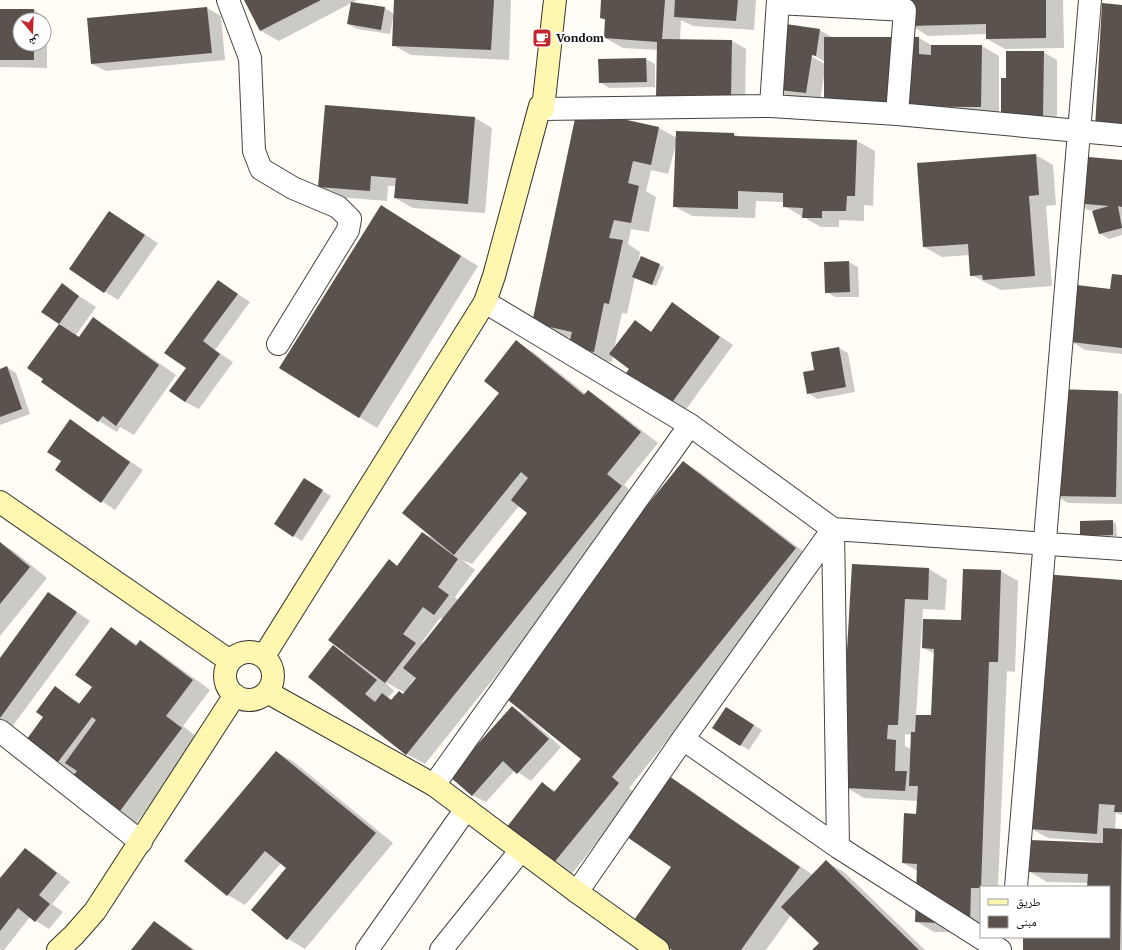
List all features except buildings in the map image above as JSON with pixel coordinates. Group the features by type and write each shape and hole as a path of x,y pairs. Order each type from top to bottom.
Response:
{"street":[{"path":"228,0 250,58 254,151 261,169 292,188 338,207 350,220 348,230 278,344"},
{"path":"543,109 555,0"},
{"path":"1016,886 1043,542 1090,0"},
{"path":"771,106 778,2 905,5 897,114"},
{"path":"264,656 468,332 485,302 494,276 540,106 543,109 771,106 897,114 1122,135"},
{"path":"485,302 690,425 833,529 1043,542 1122,549"},
{"path":"434,786 690,425"},
{"path":"0,502 230,661"},
{"path":"577,892 683,739 833,529"},
{"path":"833,529 838,847"},
{"path":"246,652 258,653 264,656 269,661 273,673 271,686 267,692 255,699 248,700 235,695 228,687 224,676 230,661 240,653 246,652"},
{"path":"267,692 434,786 658,950"},
{"path":"58,950 74,935 95,911 235,695"},
{"path":"0,731 141,842"},
{"path":"683,739 838,847 980,937"},
{"path":"367,950 466,809"},
{"path":"441,950 521,850"},
{"path":"981,938 1000,950"},
{"path":"1011,950 1012,938"}],"place":[{"name":"Vondom","path":"542,38"}]}
